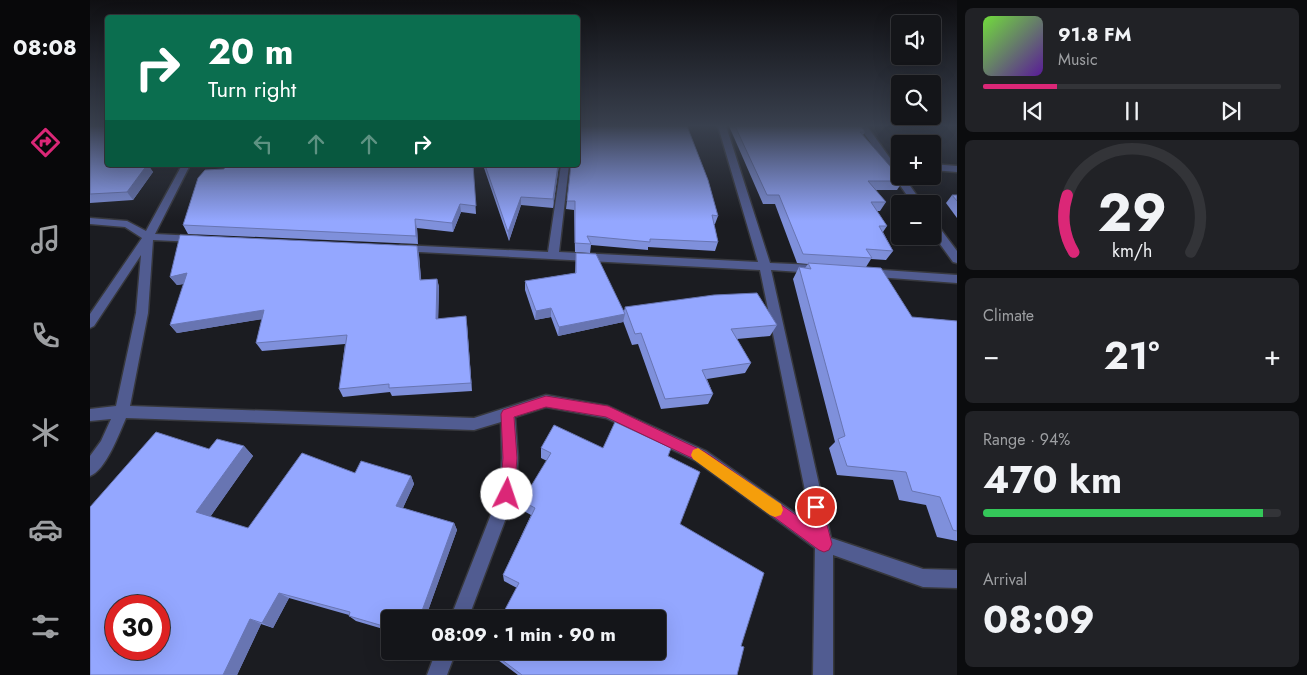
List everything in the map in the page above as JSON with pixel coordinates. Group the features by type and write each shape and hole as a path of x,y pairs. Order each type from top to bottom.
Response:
{"street":[{"path":"732,158 765,266 824,544 822,594 823,675"},
{"path":"90,323 148,237 185,167"},
{"path":"553,255 565,167"},
{"path":"941,168 957,169"},
{"path":"90,221 127,224 148,237 208,240"},
{"path":"90,469 106,446 122,412 142,313 148,237"},
{"path":"941,237 957,259"},
{"path":"385,247 822,270"},
{"path":"861,272 957,279"},
{"path":"90,415 122,412 474,424 546,401 608,412 701,456 824,544 923,578 957,579"},
{"path":"462,610 507,494 510,458 508,414"},
{"path":"437,675 443,660"}],"building":[{"path":"90,158 105,158 105,167 146,167 127,192 90,194"},
{"path":"580,158 699,158 718,216 712,215 718,242 650,239 650,242 587,236 591,244 575,243 575,201 567,201 571,167 580,167"},
{"path":"750,158 882,158 891,167 891,181 868,181 886,202 871,202 887,226 879,226 893,251 866,249 872,258 803,254 779,195 767,195"},
{"path":"226,167 473,167 476,206 460,204 452,223 415,219 416,236 183,225 198,178 205,170 224,169"},
{"path":"486,167 558,167 553,199 521,197 508,232"},
{"path":"180,235 417,246 420,280 437,279 436,319 466,316 471,383 389,388 389,384 339,389 347,335 256,343 264,310 170,325 187,273 170,277"},
{"path":"576,253 596,254 625,314 559,327 551,308 536,311 525,281 576,273"},
{"path":"808,263 881,268 912,317 957,321 957,531 953,530 940,497 912,491 906,472 847,466 838,439 845,436 799,267 811,269"},
{"path":"757,293 777,325 731,329 751,363 702,370 713,394 665,399 641,333 635,334 625,307 714,295"},
{"path":"615,422 671,448 668,456 700,472 680,524 764,573 741,646 744,647 737,675 522,675 502,660 666,660 666,610 505,610 519,583 503,575 535,508 522,501 551,453 541,448 554,425 603,448"},
{"path":"156,432 209,449 217,439 244,446 196,512 248,528 302,453 355,473 361,461 411,476 396,506 454,523 422,610 381,610 381,625 349,616 350,612 279,593 262,623 250,619 223,675 90,675 90,507"}],"slow traffic":[{"path":"698,455 775,510"}],"route":[{"path":"507,494 510,458 508,414 546,401 608,412 701,456 824,544 816,507"}]}
